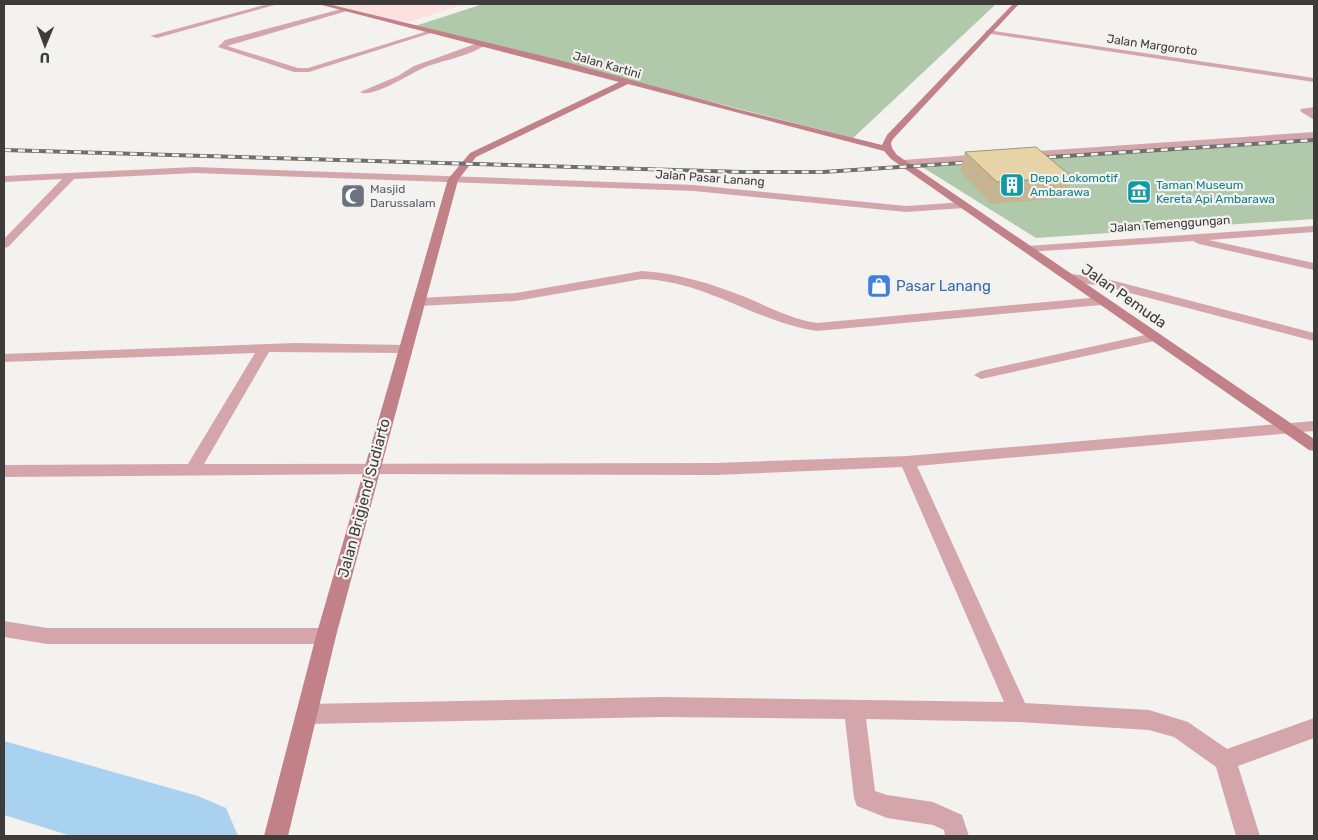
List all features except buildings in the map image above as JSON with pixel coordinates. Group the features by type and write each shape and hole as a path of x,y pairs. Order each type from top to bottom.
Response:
{"street":[{"path":"154,36 275,4"},
{"name":"Jalan Kartini","path":"321,4 552,61 626,82 887,149"},
{"path":"887,149 886,143 890,137 987,32 1016,4"},
{"path":"239,6 254,9"},
{"path":"345,10 228,42 222,47 297,70 309,70 430,32"},
{"name":"Jalan Margoroto","path":"987,32 1314,80"},
{"path":"364,92 400,78 416,68 482,45"},
{"name":"Jalan Brigjend Sudiarto","path":"276,836 326,636 374,468 404,349 453,178 463,164 473,155 626,82"},
{"path":"1314,110 1304,111 1314,117"},
{"path":"1010,156 1314,135"},
{"name":"Jalan Pemuda","path":"887,149 903,163 1071,278 1101,301 1314,446"},
{"path":"903,163 991,157"},
{"name":"Jalan Pasar Lanang","path":"4,179 195,170 702,188 906,209 965,205"},
{"path":"6,240 71,176"},
{"name":"Jalan Temenggungan","path":"1027,249 1314,229"},
{"path":"1180,237 1314,266"},
{"path":"419,302 516,296 642,275 659,274 682,278 798,324 817,327 1101,301"},
{"path":"1071,278 1104,282 1314,337"},
{"path":"981,376 1154,337"},
{"path":"4,358 296,347 404,349"},
{"path":"192,471 264,349"},
{"path":"6,474 374,468 716,470 907,461 1314,426"},
{"path":"907,461 1018,712"},
{"path":"4,629 47,636 326,636"},
{"path":"307,714 662,707 1018,712 1149,720 1180,729 1225,760 1248,836"},
{"path":"854,710 865,798 876,806 944,814 954,823 957,836"},
{"path":"1225,760 1314,728"}],"shaded area":[{"path":"329,4 466,4 405,23"}],"green space":[{"path":"483,4 996,4 853,138 415,26"},
{"name":"Taman Museum Kereta Api Ambarawa","path":"1314,138 1314,219 1036,238 919,165"}],"waterway":[{"path":"4,778 198,836"}],"railway":[{"path":"1035,158 1314,140"},
{"path":"4,150 743,172 823,172 976,162"}],"place":[{"name":"Depo Lokomotif Ambarawa","path":"1012,185"},
{"name":"Taman Museum Kereta Api Ambarawa","path":"1139,192"},
{"name":"Masjid Darussalam","path":"353,196"},
{"name":"Pasar Lanang","path":"879,286"}]}
